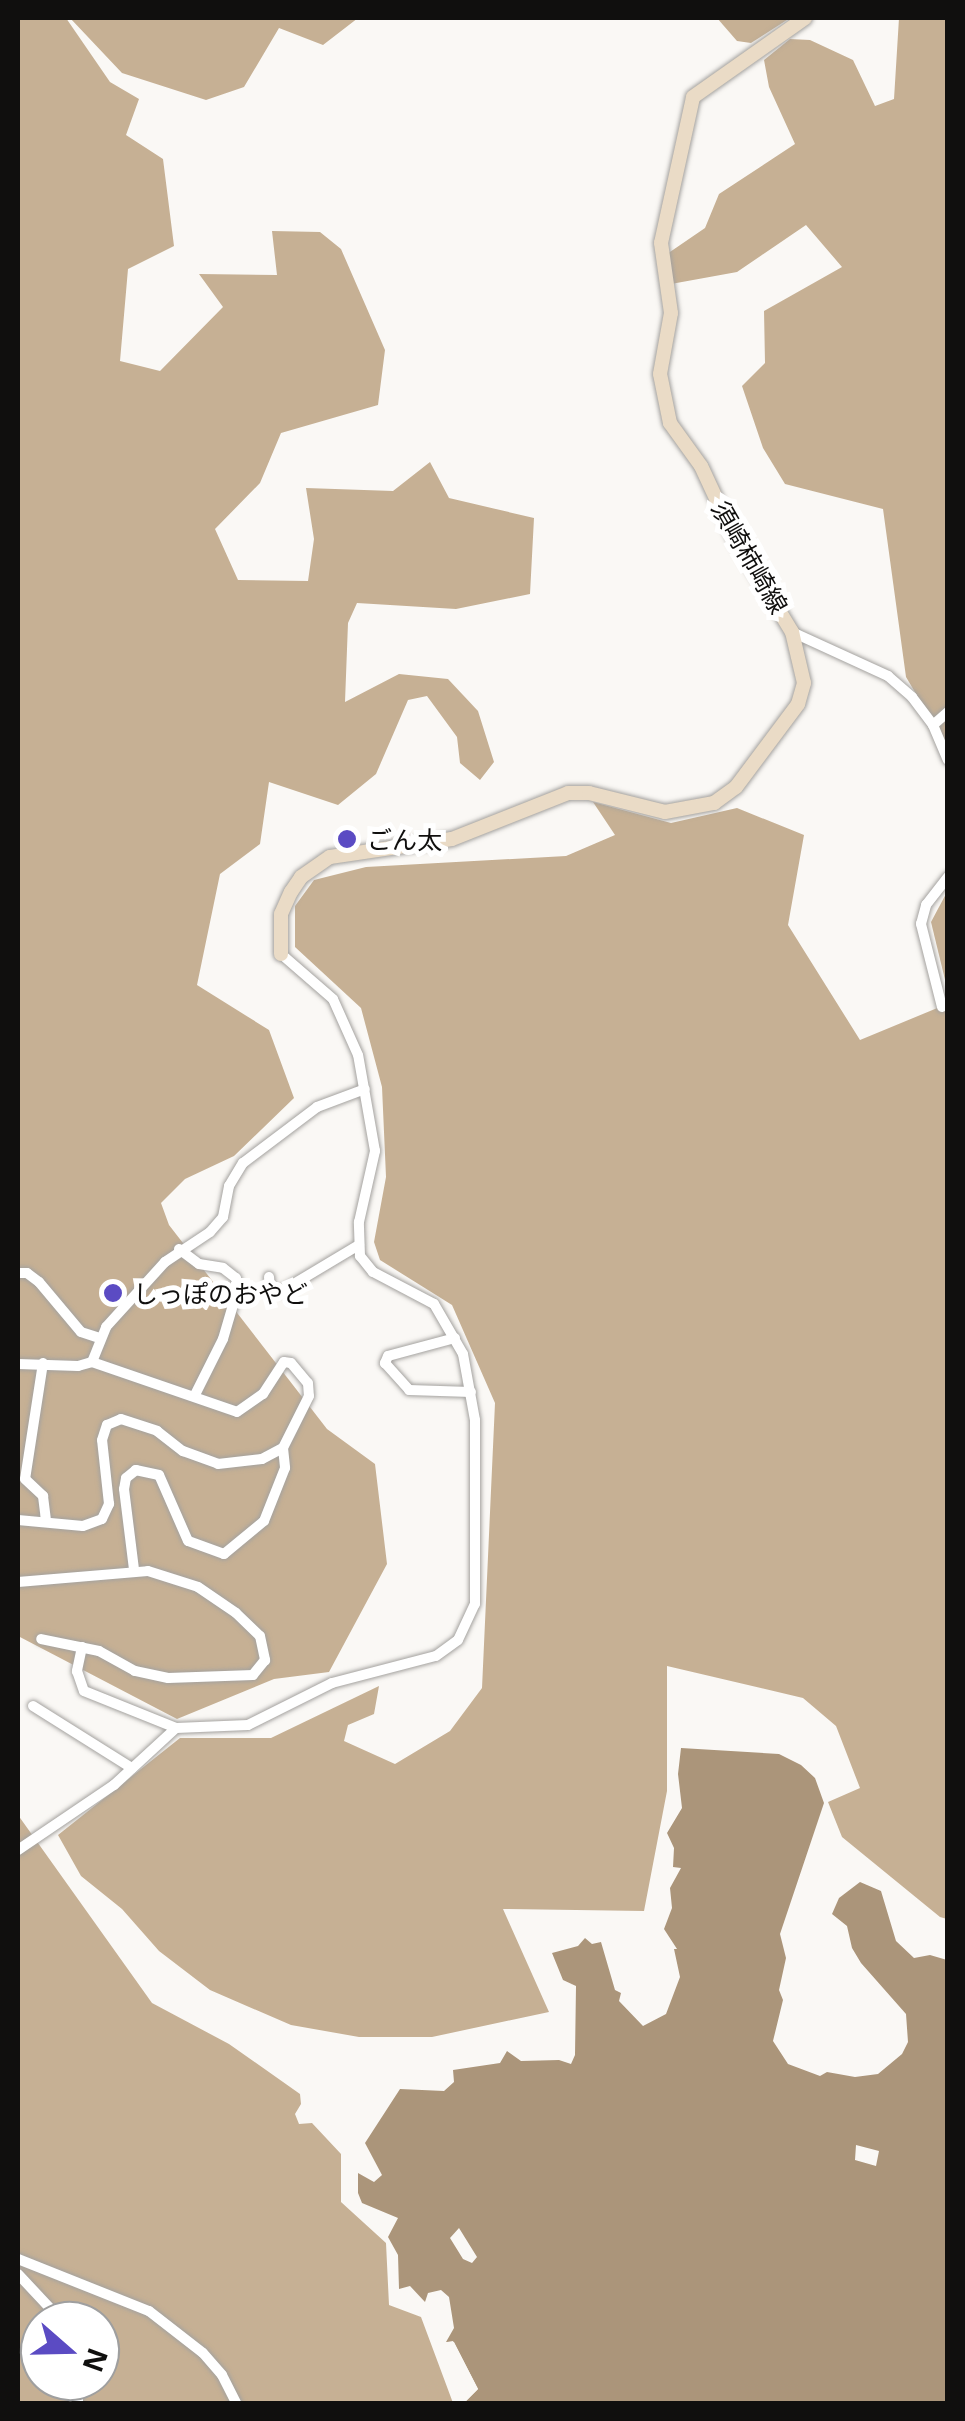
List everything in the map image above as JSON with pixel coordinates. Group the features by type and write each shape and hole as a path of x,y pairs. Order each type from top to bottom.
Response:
{"main road":[{"name":"須崎柿崎線","path":"281,954 281,914 292,892 314,866 330,857 452,839 568,794 589,793 665,812 714,804 736,787 804,694 803,670 792,632 734,537 700,466 670,423 660,374 671,313 661,244 693,97 805,18"}],"street":[{"path":"792,632 873,666 912,697 948,760"},
{"path":"932,726 948,712"},
{"path":"942,1006 921,924 926,905 948,877"},
{"path":"82,1647 77,1671 84,1692 176,1728 248,1726 332,1683 436,1656 458,1640 475,1604 471,1392 455,1338 434,1304 364,1265 358,1222 375,1152 358,1054 333,999 281,954"},
{"path":"92,1362 99,1338 179,1249 210,1232 223,1217 229,1186 243,1162 317,1107 366,1090"},
{"path":"268,1278 270,1288 282,1291 359,1245"},
{"path":"179,1249 200,1264 222,1268 236,1278 238,1288 223,1339 195,1396"},
{"path":"18,1273 26,1273 39,1282 81,1332 99,1338"},
{"path":"455,1338 388,1356 385,1363 409,1390 471,1392"},
{"path":"18,1364 78,1366 92,1362 237,1412 264,1394 284,1362 291,1364 308,1383 310,1396 283,1448 285,1468 264,1520 224,1554 194,1547 159,1475 136,1470 124,1489 134,1569"},
{"path":"42,1363 25,1479 43,1496 46,1522"},
{"path":"18,1520 83,1526 102,1519 109,1504 102,1440 106,1425 121,1419 144,1426 183,1451 218,1464 262,1459 283,1448"},
{"path":"18,1582 134,1569 198,1587 236,1613 260,1636 265,1660 253,1675 168,1678 135,1671 118,1659 82,1647 41,1639"},
{"path":"33,1706 132,1768"},
{"path":"18,1850 132,1768 176,1728"},
{"path":"18,2259 150,2311 203,2352 238,2404"},
{"path":"18,2274 43,2301"}],"shaded area":[{"path":"18,18 66,18 110,82 139,99 126,135 163,159 174,246 128,269 120,361 160,371 223,307 199,274 277,275 272,231 320,232 341,249 385,350 378,405 281,433 260,483 215,529 238,580 308,581 314,539 306,488 393,491 430,462 449,498 534,518 530,594 456,609 357,603 348,623 345,702 399,674 448,679 478,711 494,762 480,780 460,763 457,737 427,696 408,700 376,774 338,805 269,782 260,844 220,874 197,985 269,1030 294,1098 234,1156 185,1179 161,1203 169,1225 327,1429 375,1464 387,1564 329,1672 274,1679 177,1719 18,1636"},
{"path":"70,18 358,18 323,45 279,28 244,87 206,100 122,73"},
{"path":"717,18 790,18 751,43 737,41"},
{"path":"899,18 947,18 947,746 906,677 883,509 785,484 763,448 742,386 765,363 764,311 842,267 806,225 737,272 671,284 667,254 705,228 719,194 795,144 769,87 764,60 790,39 810,40 853,60 875,106 894,99"},
{"path":"593,802 671,823 737,808 804,835 788,925 860,1040 947,1004 947,1919 842,1837 828,1802 860,1788 836,1726 803,1698 667,1666 667,1791 644,1911 503,1909 549,2012 432,2037 359,2037 291,2025 210,1990 159,1951 122,1909 81,1876 58,1835 180,1738 271,1738 379,1686 374,1714 348,1725 344,1741 395,1764 450,1731 482,1688 495,1403 452,1305 380,1260 374,1242 386,1177 382,1087 361,1008 295,947 295,906 314,880 366,867 566,856 615,835"},
{"path":"947,892 947,988 931,922"},
{"path":"681,1748 779,1754 801,1765 815,1778 824,1803 780,1934 786,1958 779,1990 783,2000 773,2041 788,2064 820,2076 827,2072 855,2077 878,2074 902,2054 908,2042 906,2014 861,1963 852,1948 847,1926 832,1914 839,1898 860,1882 881,1891 896,1941 914,1958 930,1955 947,1960 947,2403 464,2403 478,2389 454,2342 446,2342 454,2328 449,2297 441,2290 428,2293 425,2302 410,2286 399,2289 398,2255 388,2237 398,2218 362,2203 358,2173 374,2182 382,2175 365,2143 400,2089 444,2091 454,2082 453,2070 500,2063 507,2051 521,2061 559,2060 571,2064 575,2055 576,1986 563,1980 552,1953 578,1946 585,1938 592,1944 601,1942 615,1990 621,1993 619,2001 643,2026 666,2014 680,1977 677,1949 664,1929 672,1908 670,1888 681,1868 673,1867 674,1848 667,1833 682,1808 678,1774","holes":["856,2145 879,2151 876,2166 855,2160","459,2228 477,2257 472,2263 463,2259 450,2238"]},
{"path":"18,1815 152,2003 229,2044 300,2094 301,2104 295,2114 299,2124 312,2123 341,2154 341,2202 386,2243 389,2305 421,2317 453,2403 18,2403"}],"pier":[{"path":"453,2341 478,2389 464,2403 459,2403 472,2388 451,2347 441,2343"}],"place":[{"name":"ごん太","path":"347,839"},
{"name":"しっぽのおやど","path":"113,1293"}]}
